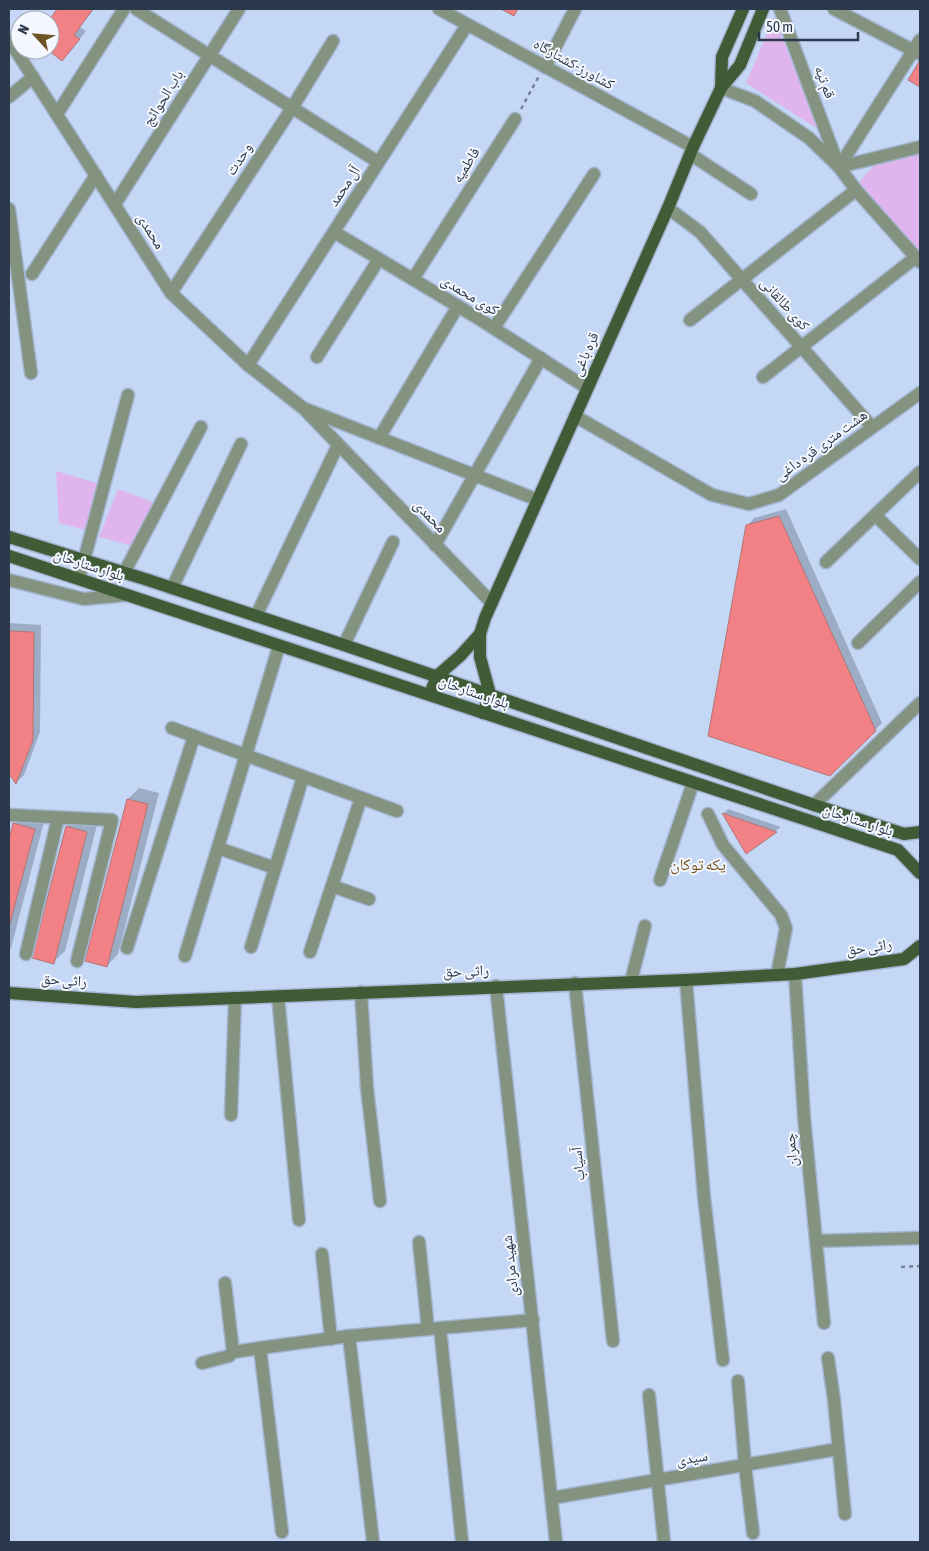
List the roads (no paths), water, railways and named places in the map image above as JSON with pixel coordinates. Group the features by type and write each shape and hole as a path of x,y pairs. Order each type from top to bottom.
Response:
{"main road":[{"path":"721,88 722,57 743,9"},
{"path":"721,88 740,65 763,9"},
{"name":"قره باغی","path":"436,676 460,656 480,634 721,88"},
{"name":"بلوار ستارخان","path":"9,537 344,645 814,805 904,834 920,832"},
{"name":"بلوار ستارخان","path":"9,556 898,850 920,873"},
{"name":"قره باغی","path":"480,634 480,657 490,694"},
{"path":"430,694 436,676"},
{"path":"483,713 490,694"},
{"name":"راثی حق","path":"9,993 136,1002 496,986 686,980 795,974 904,959 920,946"}],"street":[{"path":"57,114 124,9"},
{"path":"136,9 378,162"},
{"name":"باب الحوائج","path":"115,204 239,9"},
{"name":"کشاورز-کشتارگاه","path":"439,9 692,151 751,194"},
{"path":"545,67 576,9"},
{"name":"قم تپه","path":"780,9 839,167"},
{"path":"834,9 918,48 839,167"},
{"name":"آل محمد","path":"248,365 467,24"},
{"name":"محمدی","path":"9,40 171,293 248,365 302,408 492,604"},
{"name":"وحدت","path":"171,293 292,108 333,41"},
{"path":"9,97 33,77"},
{"name":"قم تپه","path":"721,88 756,101 810,138 839,167 856,190 918,260"},
{"name":"فاطمیه","path":"413,279 515,119"},
{"path":"839,167 920,147"},
{"path":"494,328 594,174"},
{"path":"32,274 96,175"},
{"path":"690,320 856,190"},
{"name":"کوی طالقانی","path":"668,208 700,232 872,427"},
{"path":"9,209 31,373"},
{"name":"کوی محمدی","path":"334,232 494,328 587,388"},
{"path":"317,357 379,259"},
{"path":"763,378 918,260"},
{"path":"380,438 458,306"},
{"path":"435,545 541,358"},
{"name":"هشت متری قره داغی","path":"575,416 712,495 749,504 779,495 920,393"},
{"path":"79,579 128,395"},
{"name":"محمدی","path":"302,408 538,500"},
{"path":"124,573 201,427"},
{"path":"172,588 241,444"},
{"path":"256,616 338,445"},
{"path":"826,562 920,472"},
{"path":"876,516 920,559"},
{"path":"344,645 393,542"},
{"path":"9,580 84,599 126,595"},
{"path":"858,642 920,582"},
{"path":"185,956 279,646"},
{"path":"814,805 920,703"},
{"path":"172,728 397,811"},
{"path":"127,948 194,736"},
{"path":"251,947 303,776"},
{"path":"660,880 694,783"},
{"path":"310,952 361,798"},
{"path":"708,814 723,845 781,915 786,928 777,975"},
{"path":"9,815 112,820 77,961"},
{"path":"26,954 58,818"},
{"path":"218,848 275,868"},
{"path":"332,886 369,899"},
{"path":"631,981 645,926"},
{"name":"چمران","path":"795,974 804,1117 824,1323"},
{"path":"686,980 704,1197 723,1360"},
{"name":"آسیاب","path":"575,983 613,1341"},
{"name":"شهید مرادی","path":"496,986 556,1542"},
{"path":"361,992 367,1088 380,1202"},
{"path":"278,996 299,1220"},
{"path":"230,1115 235,998"},
{"path":"816,1241 920,1238"},
{"path":"418,1242 434,1329 462,1542"},
{"path":"322,1254 331,1339"},
{"path":"225,1283 233,1352"},
{"path":"202,1363 229,1356 233,1352 350,1336 533,1320"},
{"path":"350,1336 373,1542"},
{"path":"260,1348 282,1532"},
{"path":"828,1358 845,1514"},
{"path":"738,1381 753,1533"},
{"path":"649,1395 664,1542"},
{"name":"سیدی","path":"552,1498 838,1449"}],"district":[{"name":"یکه توکان","path":"698,864"}]}
